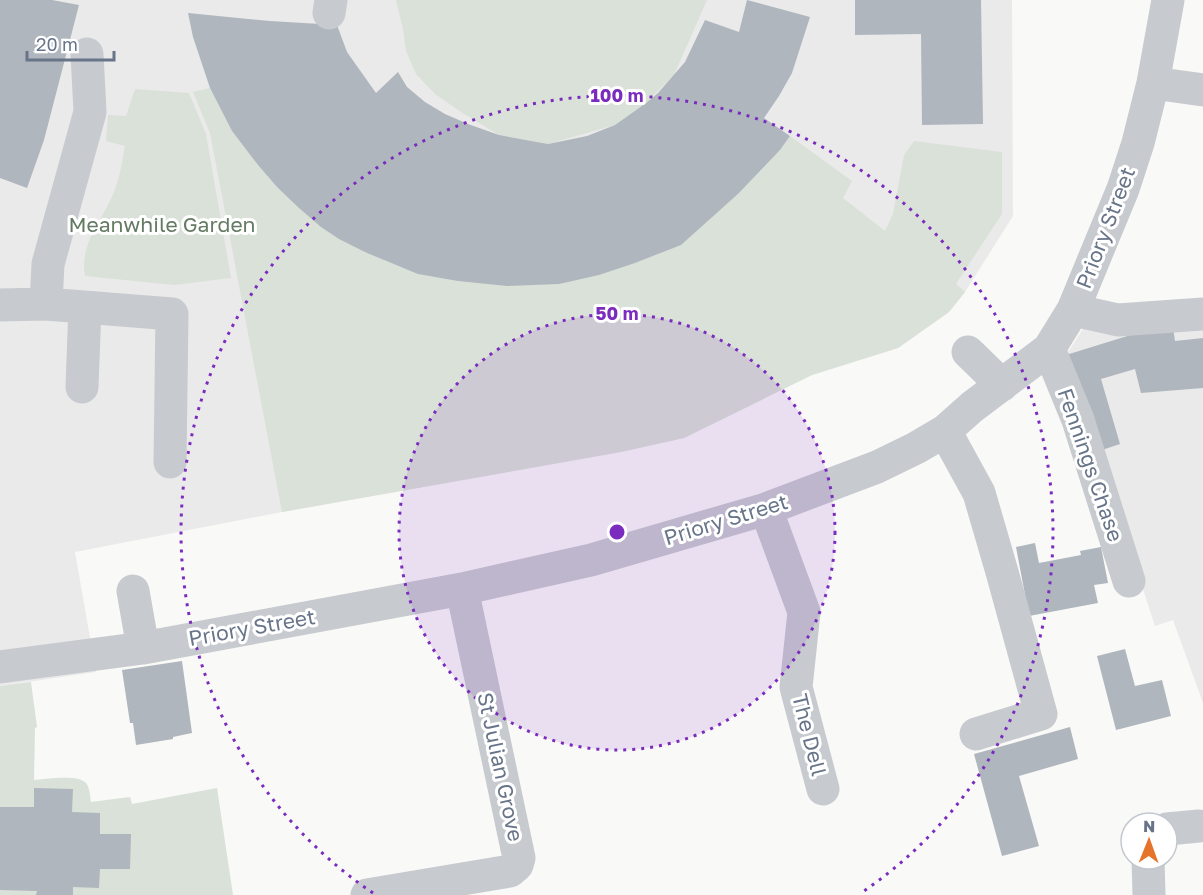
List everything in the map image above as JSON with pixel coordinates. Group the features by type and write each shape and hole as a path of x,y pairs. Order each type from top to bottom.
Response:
{"street":[{"name":"Priory Street","path":"0,667 144,648 462,589 591,560 766,509 877,467 916,448 945,431 1049,349 1073,310 1123,189 1138,143 1153,83 1168,0"},
{"path":"46,304 48,264 90,112 87,54"},
{"path":"1153,83 1203,90"},
{"path":"0,305 46,304 172,314 170,462"},
{"path":"82,387 85,307"},
{"path":"1073,310 1118,320 1203,314"},
{"name":"Fennings Chase","path":"1049,349 1078,420 1129,581"},
{"path":"969,352 1002,385"},
{"path":"945,431 979,494 1041,714 976,734"},
{"name":"The Dell","path":"766,509 804,612 796,687 823,789"},
{"name":"St Julian Grove","path":"367,895 510,871 517,865 519,858 462,589"},
{"path":"133,591 144,648"},
{"path":"1179,828 1199,826"},
{"path":"1148,871 1149,895"}],"shaded area":[{"path":"0,0 1012,0 1013,216 965,292 949,312 898,348 812,375 684,438 621,452 282,512 75,552 96,672 0,686"},
{"path":"1203,322 1203,703 1173,620 1155,626 1066,355 1086,324"}],"green space":[{"path":"396,0 707,0 674,75 646,103 615,125 548,144 499,135 435,94 416,74 406,51"},
{"path":"210,88 232,131 277,187 367,253 401,267 480,283 537,285 599,275 659,254 739,193 780,150 790,136 852,181 843,198 885,231 893,214 904,155 914,141 1002,152 1002,214 956,284 965,292 949,312 898,348 812,375 684,438 621,452 282,512 210,133 193,92"},
{"name":"Meanwhile Garden","path":"135,89 189,93 206,134 231,278 174,285 85,276 85,253 114,192 125,146 106,141 108,115 126,116"},
{"path":"31,682 37,727 35,728 34,780 62,778 82,780 90,792 91,802 130,797 132,804 217,788 233,895 0,895 0,686"}],"building":[{"path":"0,0 52,0 79,5 44,140 27,188 0,178"},
{"path":"747,0 810,17 792,73 764,118 790,136 780,150 739,193 681,245 599,275 559,284 507,286 418,274 367,253 321,227 277,187 232,131 210,88 193,37 188,13 337,25 347,52 376,93 398,72 407,87 425,102 445,114 499,135 548,144 587,136 615,125 646,103 658,93 685,62 705,20 739,32"},
{"path":"855,0 981,0 983,124 922,125 921,34 855,35"},
{"path":"1173,327 1175,341 1203,338 1203,388 1141,393 1135,369 1101,379 1120,444 1099,451 1066,355 1150,329"},
{"path":"1035,543 1039,563 1081,555 1080,551 1101,547 1108,583 1094,585 1098,603 1029,616 1016,547"},
{"path":"1125,649 1135,686 1162,680 1171,716 1116,730 1097,656"},
{"path":"182,661 192,733 173,737 173,739 136,745 133,723 130,723 122,670"},
{"path":"1070,727 1078,759 1019,776 1039,846 1002,856 974,754"},
{"path":"34,788 73,789 72,812 100,813 100,834 131,834 130,869 100,869 99,888 73,887 73,895 36,895 37,891 0,890 0,807 34,807"}]}
